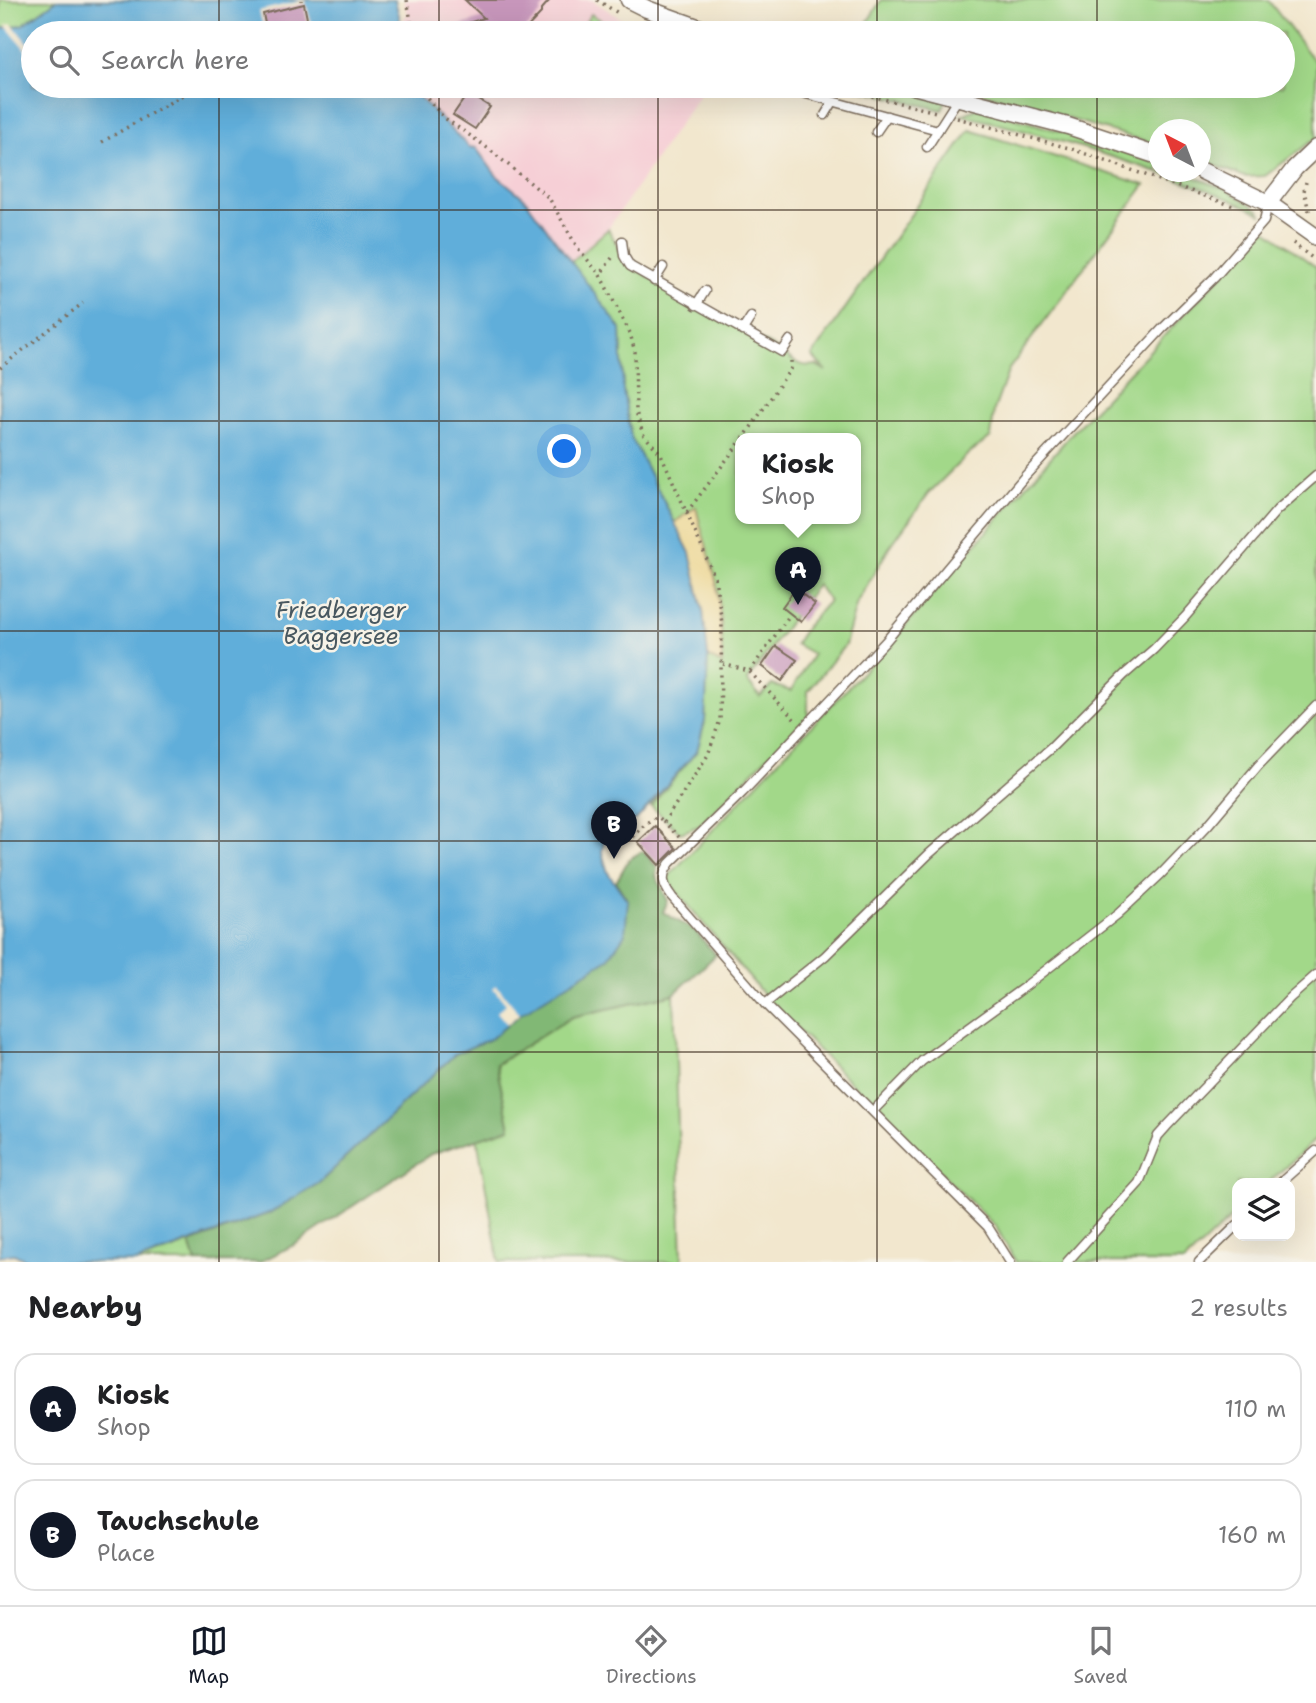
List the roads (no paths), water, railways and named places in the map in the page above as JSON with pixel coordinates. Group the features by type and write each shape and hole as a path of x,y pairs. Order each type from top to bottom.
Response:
{"street":[{"path":"629,0 680,21"},
{"path":"963,98 1068,126 1148,153"},
{"path":"1268,203 1295,168 1316,148"},
{"path":"1211,175 1268,203 1310,233"}],"lane":[{"path":"819,98 938,130"},
{"path":"927,147 958,98"},
{"path":"825,115 833,102"},
{"path":"876,132 887,116"},
{"path":"1010,1262 988,1227 765,1004 664,886 663,878 670,863 804,729 932,589 1025,476 1162,329 1214,278 1264,221 1268,203"},
{"path":"622,241 624,256 630,266 654,281 782,352 790,340"},
{"path":"654,281 663,267"},
{"path":"696,305 705,291"},
{"path":"742,331 751,317"},
{"path":"765,1004 825,956 929,854 1051,748 1185,617 1276,510 1316,476"},
{"path":"873,1111 922,1061 1023,988 1118,914 1209,825 1258,766 1316,706"},
{"path":"1067,1262 1139,1183 1158,1136 1290,998 1316,975"},
{"path":"1286,1178 1316,1151"},
{"path":"1199,1262 1232,1230"}],"water":[{"name":"Friedberger Baggersee","path":"57,0 395,0 400,21 28,21"},
{"name":"Friedberger Baggersee","path":"21,25 21,98 420,98 469,147 476,148 496,175 524,198 621,329 623,390 631,437 690,553 703,611 708,657 705,721 697,751 637,819 616,831 604,842 602,852 608,873 628,901 625,934 608,959 520,1014 492,1038 455,1054 319,1183 269,1213 136,1262 30,1262 14,1254 0,1256 0,29"}],"place":[{"name":"Kiosk","path":"798,605"},
{"name":"Tauchschule","path":"614,859"}]}
